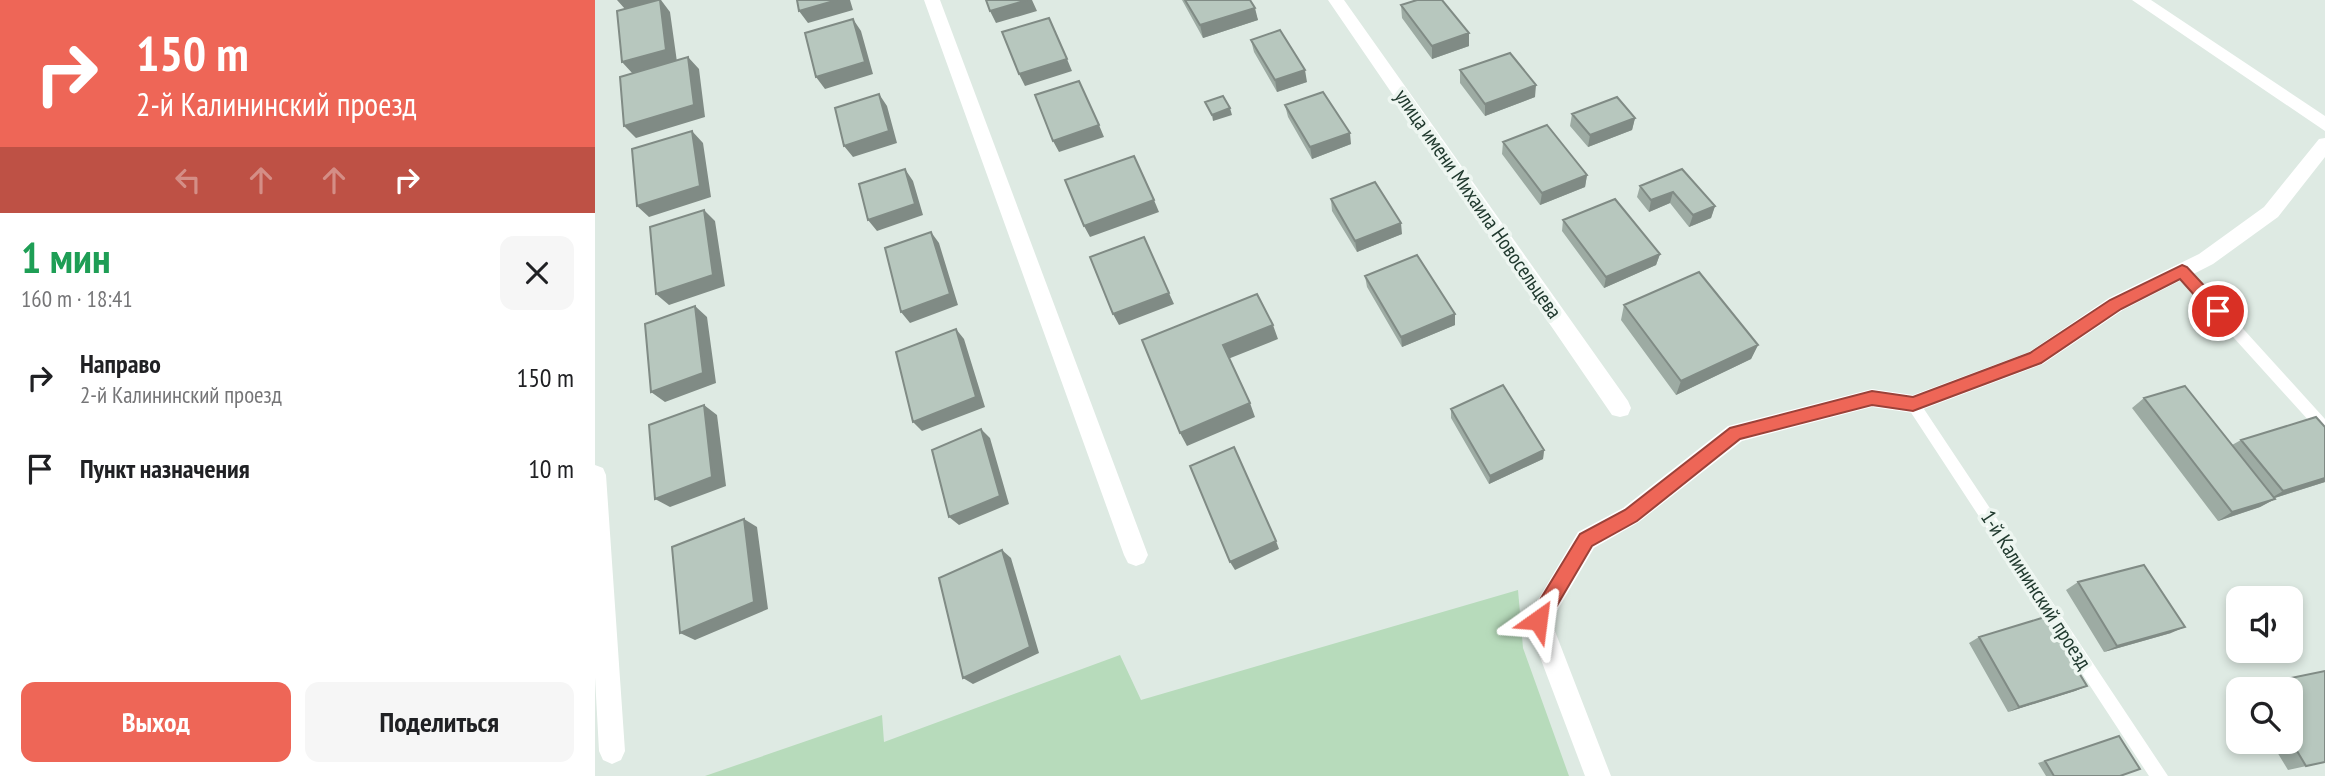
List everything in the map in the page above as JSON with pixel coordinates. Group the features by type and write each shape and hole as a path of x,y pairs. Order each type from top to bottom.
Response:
{"street":[{"path":"932,0 1136,555"},
{"name":"улица имени Михаила Новосельцева","path":"1336,0 1620,408"},
{"path":"2140,0 2325,125"},
{"path":"1598,776 1538,620 1586,540 1631,515 1736,433 1872,398 1913,404 2036,358 2116,304 2206,259 2271,212 2325,145"},
{"path":"595,475 613,751"}],"lane":[{"path":"2182,271 2325,429"},
{"name":"1-й Калининский проезд","path":"1913,404 2159,776"}],"green space":[{"path":"1518,590 1523,648 1569,776 705,776 882,715 884,742 1120,655 1141,700"}],"building":[{"path":"660,0 666,50 622,62 617,11"},
{"path":"797,0 837,0 799,11"},
{"path":"986,0 1027,0 990,11"},
{"path":"1185,0 1250,0 1255,8 1200,25"},
{"path":"1417,0 1442,0 1469,33 1432,46 1401,5"},
{"path":"1049,18 1067,59 1019,74 1002,32"},
{"path":"853,19 865,62 816,77 805,33"},
{"path":"1280,30 1305,70 1275,80 1251,40"},
{"path":"1510,53 1536,85 1485,104 1460,70"},
{"path":"688,57 694,105 624,126 620,77"},
{"path":"1079,81 1099,125 1053,141 1035,95"},
{"path":"1323,92 1350,133 1310,147 1285,105"},
{"path":"879,94 889,131 844,146 835,108"},
{"path":"1223,96 1230,108 1212,115 1205,102"},
{"path":"1617,97 1635,118 1590,135 1572,114"},
{"path":"1547,125 1587,175 1542,193 1503,142"},
{"path":"692,131 700,186 637,206 632,149"},
{"path":"1134,156 1154,200 1084,226 1065,180"},
{"path":"905,169 915,204 868,220 859,184"},
{"path":"1682,169 1715,206 1693,215 1673,192 1651,200 1640,186"},
{"path":"1375,182 1401,223 1355,241 1331,199"},
{"path":"1615,199 1660,254 1606,277 1563,220"},
{"path":"704,210 713,275 656,294 650,227"},
{"path":"931,232 950,294 901,312 885,248"},
{"path":"1144,237 1169,293 1113,314 1090,257"},
{"path":"1417,255 1455,314 1401,337 1365,276"},
{"path":"1699,272 1758,345 1681,381 1624,305"},
{"path":"1257,294 1273,325 1223,345 1250,403 1180,433 1142,340"},
{"path":"695,306 703,373 651,392 645,324"},
{"path":"956,329 976,397 913,422 896,352"},
{"path":"1503,385 1544,450 1490,476 1451,409"},
{"path":"2185,386 2275,499 2232,512 2144,398"},
{"path":"704,405 712,477 655,499 649,425"},
{"path":"2316,417 2325,427 2325,478 2283,491 2241,440"},
{"path":"981,429 1000,496 949,517 932,450"},
{"path":"1234,447 1276,541 1230,562 1190,466"},
{"path":"744,519 754,602 680,633 672,547"},
{"path":"1002,550 1030,647 963,678 939,578"},
{"path":"2144,565 2185,627 2117,646 2078,582"},
{"path":"2045,617 2087,686 2019,707 1979,637"},
{"path":"2325,671 2325,762 2306,766 2299,754 2303,754 2303,677 2295,677"},
{"path":"2119,736 2140,769 2120,776 2054,776 2045,761"}],"route":[{"path":"1538,620 1586,540 1631,515 1736,433 1872,398 1913,404 2036,358 2116,304 2182,271 2218,311"}]}
